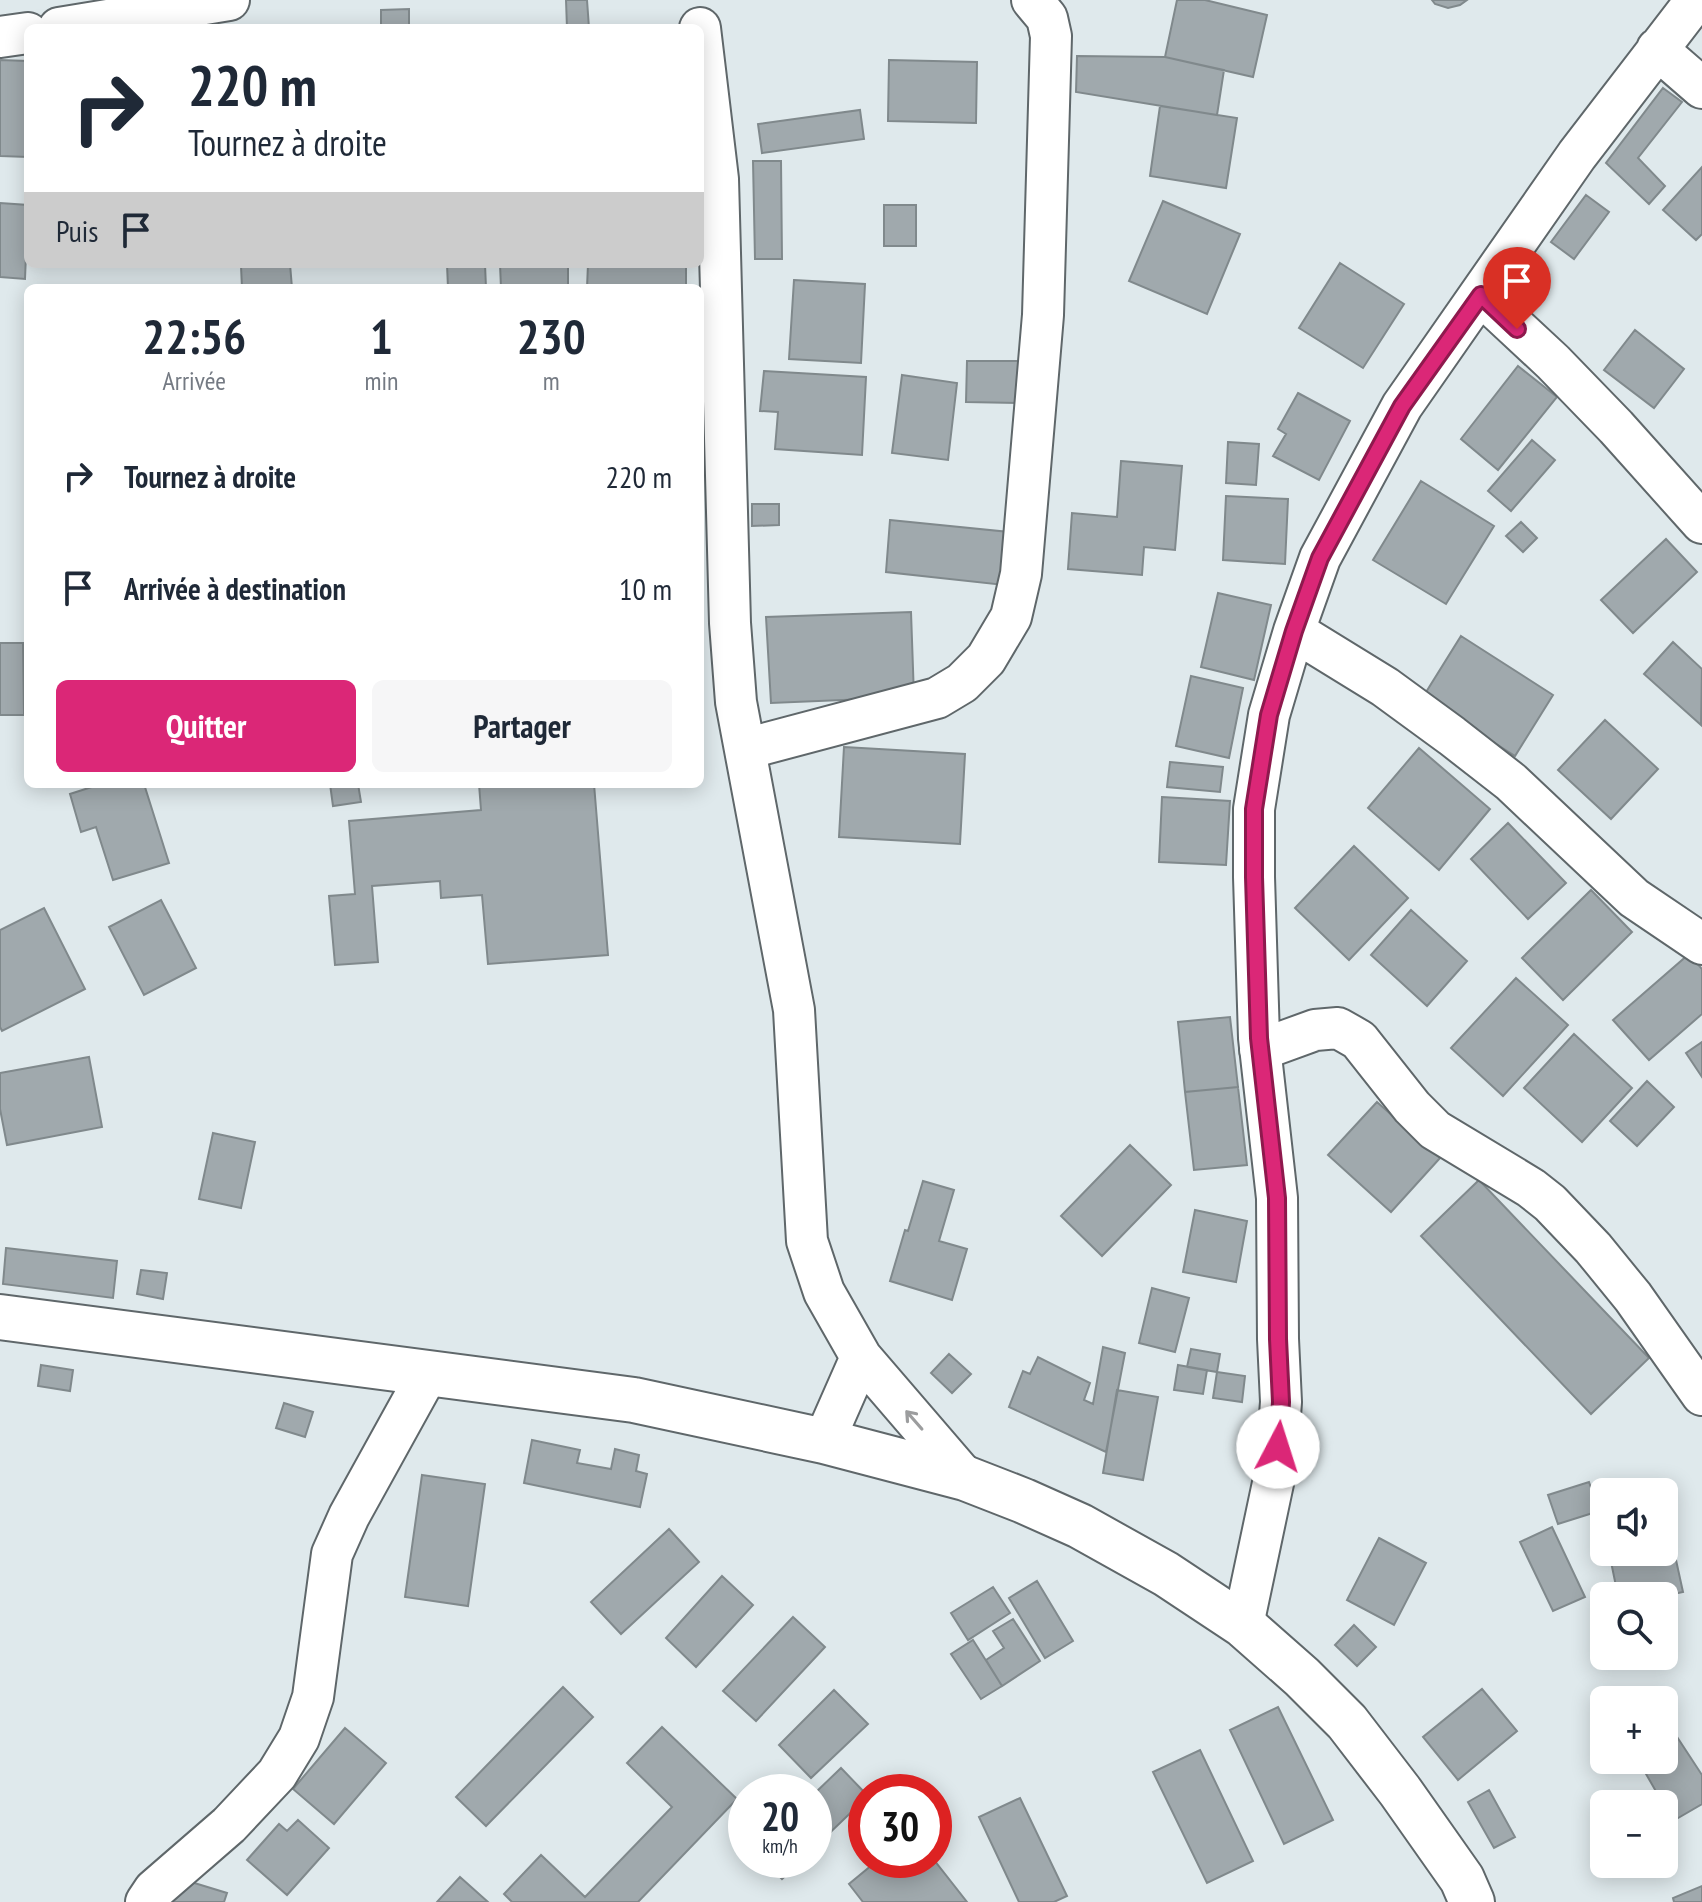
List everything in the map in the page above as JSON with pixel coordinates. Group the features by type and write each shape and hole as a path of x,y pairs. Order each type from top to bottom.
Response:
{"highway":[{"path":"0,1317 634,1400 824,1441 965,1478 1024,1501 1080,1526 1166,1574 1243,1625 1302,1677 1347,1722 1400,1791 1462,1879 1472,1902"}],"street":[{"path":"83,24 229,0"},
{"path":"697,0 700,24"},
{"path":"745,749 937,698 962,683 986,659 1011,617 1021,574 1043,315 1051,36 1047,18 1032,0"},
{"path":"1243,1625 1276,1469 1281,1402 1277,1198 1260,1050 1254,877 1254,809 1269,715 1320,558 1402,406 1577,155 1696,0"},
{"path":"0,37 24,34"},
{"path":"1657,49 1702,88"},
{"path":"704,62 718,179 730,623 736,702 794,1010 807,1241 824,1292 861,1357 965,1478"},
{"path":"1481,295 1564,373 1702,523"},
{"path":"1294,631 1385,687 1464,745 1511,782 1634,898 1702,944"},
{"path":"1260,1050 1315,1030 1338,1028 1359,1040 1412,1107 1435,1130 1531,1188 1550,1203 1593,1248 1633,1297 1702,1395"},
{"path":"824,1441 861,1357"},
{"path":"146,1902 154,1890 239,1815 277,1774 299,1738 313,1697 332,1554 349,1516 428,1373"}],"building":[{"path":"566,0 587,0 589,24 567,24"},
{"path":"1177,0 1205,0 1267,15 1253,77 1165,57"},
{"path":"1432,0 1467,0 1448,8"},
{"path":"409,9 409,24 381,24 381,10"},
{"path":"1077,56 1165,57 1224,70 1217,115 1076,92"},
{"path":"0,60 24,61 24,157 0,156"},
{"path":"889,60 977,62 976,123 888,121"},
{"path":"1663,88 1682,102 1638,158 1665,186 1649,204 1606,163"},
{"path":"1160,106 1237,118 1226,188 1150,176"},
{"path":"860,110 864,139 762,153 758,124"},
{"path":"753,161 781,161 782,259 755,259"},
{"path":"1702,167 1702,234 1696,240 1663,210"},
{"path":"1586,195 1609,212 1574,259 1551,242"},
{"path":"1163,201 1240,234 1207,314 1129,281"},
{"path":"0,203 24,205 25,279 0,277"},
{"path":"884,205 916,205 916,246 884,246"},
{"path":"1340,263 1404,304 1363,368 1299,328"},
{"path":"241,268 290,268 292,284 242,284"},
{"path":"447,268 485,268 486,284 448,284"},
{"path":"500,268 568,268 568,284 501,284"},
{"path":"588,268 686,268 686,284 587,284"},
{"path":"794,280 865,284 861,363 789,359"},
{"path":"1635,330 1684,369 1654,408 1604,370"},
{"path":"967,361 1018,361 1018,403 966,402"},
{"path":"1518,366 1557,397 1498,470 1461,439"},
{"path":"764,371 866,377 862,455 775,449 778,412 760,411"},
{"path":"902,375 957,383 948,460 892,453"},
{"path":"1298,393 1350,421 1319,480 1273,456 1286,434 1278,429"},
{"path":"1532,440 1555,460 1511,511 1488,491"},
{"path":"1228,442 1259,444 1256,485 1226,483"},
{"path":"1121,461 1182,466 1175,550 1144,547 1142,575 1068,569 1072,513 1117,517"},
{"path":"1421,481 1494,526 1446,604 1373,560"},
{"path":"1226,496 1288,499 1285,564 1223,560"},
{"path":"752,504 779,504 779,525 752,526"},
{"path":"890,520 1009,532 1004,585 886,572"},
{"path":"1521,522 1537,538 1523,552 1506,536"},
{"path":"1666,539 1697,572 1633,633 1601,600"},
{"path":"1218,593 1271,605 1254,680 1201,667"},
{"path":"911,612 914,697 771,703 766,617"},
{"path":"1461,636 1553,695 1515,756 1423,697"},
{"path":"1673,642 1702,669 1701,725 1644,674"},
{"path":"0,643 23,643 24,715 0,715"},
{"path":"1191,676 1243,688 1229,758 1176,746"},
{"path":"1605,720 1658,769 1611,819 1558,770"},
{"path":"844,747 965,754 960,844 839,837"},
{"path":"1419,748 1490,809 1439,870 1368,808"},
{"path":"1170,762 1223,767 1220,792 1167,787"},
{"path":"89,788 145,788 169,863 113,880 96,827 81,832 70,794"},
{"path":"331,788 359,788 361,802 333,806"},
{"path":"479,788 594,788 608,955 488,964 482,895 441,898 440,881 372,886 378,962 335,965 329,896 355,894 349,821 481,810"},
{"path":"1162,797 1230,801 1226,865 1159,862"},
{"path":"1508,823 1566,883 1528,919 1471,859"},
{"path":"1354,846 1408,898 1349,960 1295,908"},
{"path":"1591,890 1632,932 1563,1000 1522,958"},
{"path":"161,900 196,968 144,995 109,927"},
{"path":"44,908 85,989 2,1031 0,930"},
{"path":"1411,910 1467,961 1427,1006 1371,955"},
{"path":"1689,954 1702,969 1702,1014 1649,1060 1613,1020"},
{"path":"1516,978 1568,1025 1503,1096 1451,1048"},
{"path":"1230,1017 1238,1087 1185,1092 1178,1022"},
{"path":"1574,1034 1632,1088 1582,1142 1524,1088"},
{"path":"1702,1042 1702,1077 1686,1053"},
{"path":"89,1057 102,1127 7,1145 0,1109 0,1073"},
{"path":"1647,1081 1674,1107 1637,1146 1610,1121"},
{"path":"1238,1087 1247,1165 1194,1170 1185,1092"},
{"path":"1377,1102 1440,1158 1391,1212 1328,1155"},
{"path":"213,1133 255,1142 241,1208 199,1199"},
{"path":"1130,1145 1171,1185 1102,1256 1061,1216"},
{"path":"1479,1180 1649,1358 1591,1414 1421,1236"},
{"path":"923,1181 954,1190 939,1241 967,1249 952,1300 890,1281"},
{"path":"1195,1210 1247,1221 1236,1282 1183,1272"},
{"path":"6,1248 117,1261 113,1298 3,1284"},
{"path":"141,1270 167,1273 163,1299 137,1294"},
{"path":"1152,1288 1189,1298 1175,1352 1139,1343"},
{"path":"1103,1347 1125,1353 1106,1452 1009,1407 1023,1371 1030,1374 1038,1357 1090,1383 1084,1400 1093,1404"},
{"path":"1191,1349 1220,1354 1217,1372 1187,1367"},
{"path":"949,1354 971,1374 952,1393 931,1373"},
{"path":"41,1365 73,1370 70,1391 38,1386"},
{"path":"1178,1365 1207,1370 1203,1394 1174,1390"},
{"path":"1217,1372 1245,1376 1242,1402 1213,1398"},
{"path":"1117,1390 1158,1397 1143,1480 1103,1473"},
{"path":"284,1403 313,1412 305,1437 276,1428"},
{"path":"532,1440 580,1450 577,1463 611,1469 615,1449 639,1455 636,1471 647,1474 640,1507 524,1483"},
{"path":"422,1475 485,1484 468,1606 405,1597"},
{"path":"1589,1482 1590,1514 1558,1524 1548,1495"},
{"path":"1552,1527 1585,1597 1553,1611 1520,1542"},
{"path":"669,1529 699,1562 621,1634 591,1602"},
{"path":"1379,1538 1426,1563 1394,1625 1347,1600"},
{"path":"1612,1566 1677,1566 1683,1592 1678,1593 1678,1582 1615,1582"},
{"path":"722,1576 753,1605 696,1667 666,1638"},
{"path":"1037,1581 1073,1641 1045,1658 1009,1598"},
{"path":"993,1587 1010,1613 968,1640 951,1613"},
{"path":"793,1617 825,1647 756,1721 723,1691"},
{"path":"1013,1619 1040,1661 1002,1686 986,1660 1004,1648 993,1631"},
{"path":"1354,1625 1376,1647 1357,1666 1335,1645"},
{"path":"973,1640 1002,1686 981,1699 951,1654"},
{"path":"563,1687 593,1717 486,1826 456,1797"},
{"path":"1482,1689 1517,1731 1458,1780 1423,1737"},
{"path":"834,1690 868,1724 815,1774 807,1774 779,1745"},
{"path":"1278,1707 1333,1820 1284,1844 1230,1730"},
{"path":"662,1727 728,1790 728,1808 638,1902 512,1902 504,1894 541,1855 585,1897 672,1807 627,1763"},
{"path":"345,1728 386,1763 334,1824 293,1789"},
{"path":"1678,1738 1702,1775 1702,1804 1678,1818 1678,1790 1655,1790 1646,1774 1678,1774"},
{"path":"1200,1750 1253,1861 1207,1883 1153,1772"},
{"path":"841,1768 848,1775 848,1815 832,1831 832,1777"},
{"path":"1489,1790 1515,1837 1494,1848 1468,1802"},
{"path":"1020,1798 1067,1896 1054,1902 1019,1902 979,1817"},
{"path":"298,1820 329,1848 287,1895 247,1860 279,1824 287,1831"},
{"path":"460,1877 488,1902 437,1902"},
{"path":"178,1878 227,1893 224,1902 170,1902"},
{"path":"856,1878 948,1878 967,1902 863,1902 849,1884"},
{"path":"1702,1886 1702,1902 1674,1902 1673,1898"}],"route":[{"path":"1278,1447 1281,1402 1277,1198 1259,1038 1254,877 1254,809 1269,715 1320,558 1402,406 1481,295 1517,329"}]}
